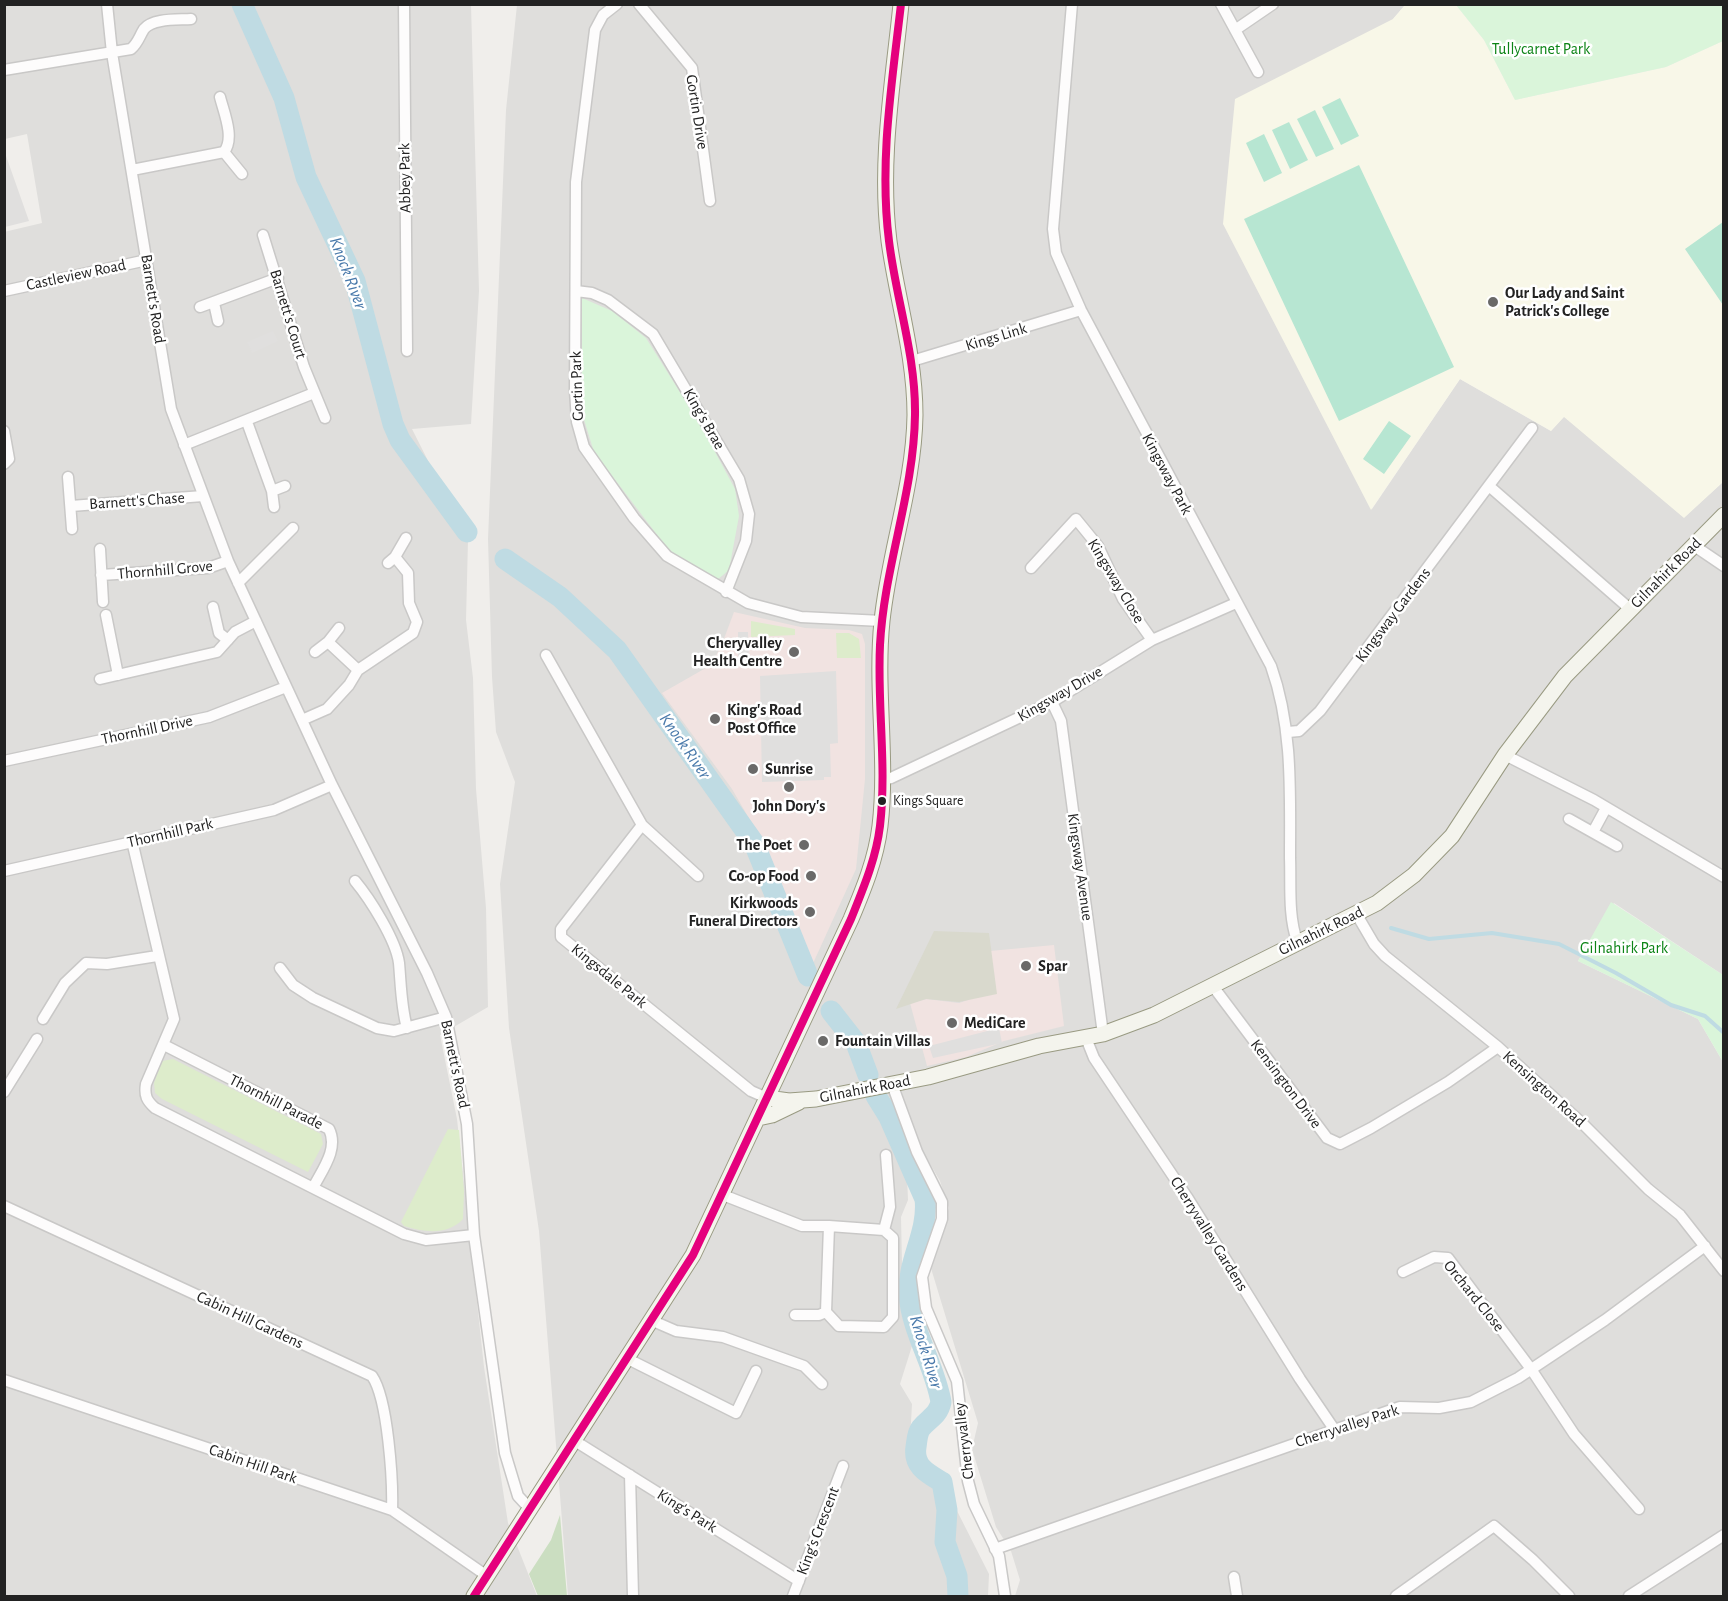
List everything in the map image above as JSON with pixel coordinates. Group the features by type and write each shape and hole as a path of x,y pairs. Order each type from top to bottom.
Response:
{"street":[{"name":"Barnett's Road","path":"107,4 112,53 171,409 228,561 332,785 427,973 446,1017 467,1124 474,1235 505,1453 518,1496 531,1510"},
{"name":"Abbey Park","path":"404,4 407,351"},
{"name":"Gortin Park","path":"617,4 603,15 595,30 576,182 575,390 577,422 584,447 634,518 667,556 726,592 744,602 801,617 882,621"},
{"name":"Gortin Drive","path":"639,4 692,68 710,201"},
{"path":"474,1596 653,1321 693,1255 851,919 869,875 879,827 882,780 882,621 912,463 915,418 912,362 889,241 885,183 885,157 901,4"},
{"name":"Kingsway Park","path":"1072,4 1053,229 1062,269 1081,310 1271,666 1281,695 1288,732 1291,890 1294,932 1298,941"},
{"path":"1221,4 1258,72"},
{"path":"1235,30 1274,4"},
{"path":"4,70 131,49 138,43 145,28 154,22 191,19"},
{"path":"132,170 224,152 228,146 229,136 220,97"},
{"path":"224,152 242,174"},
{"name":"Barnett's Court","path":"263,236 314,393 325,418"},
{"name":"Castleview Road","path":"4,291 147,260"},
{"path":"200,307 278,278"},
{"name":"King's Brae","path":"576,291 592,292 608,300 653,334 739,478 749,514 746,541 726,592"},
{"path":"214,303 218,321"},
{"name":"Kings Link","path":"912,362 1081,310"},
{"path":"184,445 247,422 314,393"},
{"path":"247,422 272,490 274,507"},
{"name":"Kingsway Gardens","path":"1288,732 1299,731 1320,711 1532,428"},
{"path":"4,431 9,459 4,464"},
{"name":"Barnett's Chase","path":"68,477 72,529"},
{"path":"272,490 285,486"},
{"path":"1489,486 1630,609"},
{"name":"Barnett's Chase","path":"70,506 203,496"},
{"name":"Gilnahirk Road","path":"767,1098 802,1101 892,1084 965,1068 1039,1046 1103,1034 1154,1015 1298,941 1357,915 1393,891 1433,856 1467,815 1505,755 1565,676 1724,516"},
{"name":"Kingsway Close","path":"1030,568 1076,519 1098,546 1123,599 1152,640"},
{"path":"238,583 293,528"},
{"path":"302,720 327,709 349,685 358,670 413,633 417,622 409,603 408,573 391,560 406,538"},
{"path":"1693,545 1724,566"},
{"name":"Thornhill Grove","path":"100,549 103,602"},
{"name":"Thornhill Grove","path":"101,575 208,568 228,561"},
{"name":"Kingsway Drive","path":"882,780 955,750 1052,702 1152,640 1236,603"},
{"path":"213,607 219,633 228,640"},
{"path":"106,615 118,675"},
{"path":"100,679 217,652 235,632 256,621"},
{"path":"315,652 328,642 339,628"},
{"path":"328,642 358,670"},
{"path":"546,655 642,825 698,876"},
{"name":"Thornhill Drive","path":"4,761 209,717 286,687"},
{"name":"Kingsway Avenue","path":"1052,702 1060,721 1103,1034"},
{"path":"1505,755 1606,807 1724,877"},
{"name":"Thornhill Park","path":"4,871 274,810 332,785"},
{"path":"1593,832 1606,807"},
{"path":"1569,819 1617,846"},
{"name":"Kingsdale Park","path":"642,825 561,929 561,937 751,1091 767,1098"},
{"path":"132,842 163,982 172,1003 174,1019 146,1084 145,1094 148,1102 404,1234 426,1240 474,1235"},
{"path":"355,881 372,905 399,961 401,1007 407,1028"},
{"name":"Kensington Road","path":"1357,915 1374,944 1385,956 1498,1047 1584,1125 1648,1189 1680,1215 1724,1271"},
{"path":"43,1020 65,983 86,963 107,964 158,956"},
{"path":"280,968 293,985 313,998 377,1028 394,1031 446,1017"},
{"name":"Kensington Drive","path":"1212,985 1327,1138 1334,1143 1343,1143 1371,1128 1448,1082 1498,1047"},
{"name":"Cherryvalley Gardens","path":"1086,1038 1094,1058 1187,1197 1300,1379 1334,1429"},
{"path":"4,1092 37,1039"},
{"name":"Thornhill Parade","path":"164,1046 329,1129 333,1138 333,1146 313,1188"},
{"name":"Cherryvalley","path":"892,1084 916,1152 942,1202 942,1219 922,1276 926,1308 957,1381 968,1481 974,1504 995,1549 1004,1578 1005,1596"},
{"path":"758,1118 772,1115 802,1101"},
{"path":"885,1230 890,1207 886,1155"},
{"path":"723,1195 802,1226 829,1226 885,1230 893,1238 893,1317 890,1323 874,1328 839,1326 826,1312 829,1226"},
{"name":"Cabin Hill Gardens","path":"4,1206 372,1376 378,1385 382,1404 393,1490 392,1510"},
{"name":"Cherryvalley Park","path":"995,1549 1400,1407 1439,1407 1471,1402 1531,1369 1705,1246"},
{"name":"Orchard Close","path":"1403,1272 1434,1257 1448,1258 1531,1369 1574,1434 1639,1509"},
{"path":"795,1315 819,1315 826,1312"},
{"path":"653,1321 676,1330 723,1337 804,1366 822,1384"},
{"path":"628,1359 736,1413 756,1371"},
{"name":"Cabin Hill Park","path":"4,1380 392,1510 488,1576"},
{"name":"King's Park","path":"575,1441 799,1581"},
{"name":"King's Crescent","path":"793,1596 843,1466"},
{"path":"630,1475 633,1596"},
{"path":"1396,1596 1494,1527 1533,1560 1569,1596"},
{"path":"1629,1596 1724,1535"},
{"path":"1234,1577 1237,1596"}],"shaded area":[{"path":"5,5 471,5 479,291 471,424 412,429 468,540 466,620 473,678 476,789 486,908 488,1007 440,1035 457,1119 484,1367 508,1523 537,1596 5,1596 4,232 42,223 27,134 5,139"},
{"path":"517,5 1405,5 1393,19 1372,509 1460,379 1551,431 1564,416 1684,517 1723,482 1723,975 1614,903 1578,961 1698,1019 1723,1062 1723,1596 1015,1596 1020,1580 1011,1551 996,1527 972,1449 978,1423 930,1265 949,1208 940,1181 914,1136 894,1143 907,1176 908,1200 901,1217 903,1311 912,1346 900,1384 912,1404 910,1440 952,1501 989,1574 988,1596 568,1596 539,1231 509,1028 500,884 515,782 496,732 492,677 488,539 506,110"},
{"name":"Our Lady and Saint Patrick's College","path":"1405,5 1456,5 1484,40 1515,100 1666,67 1723,41 1723,482 1684,518 1564,417 1551,431 1460,379 1371,510 1223,224 1235,99 1393,19"},
{"path":"5,153 29,221 4,227"},
{"path":"273,331 278,341 252,353 247,342"},
{"path":"734,612 805,628 849,630 862,634 865,644 865,779 856,869 810,970 806,968 787,922 761,839 732,789 662,693 711,665"},
{"path":"738,632 748,632 749,662 738,662"},
{"path":"836,671 838,743 830,744 831,777 824,777 824,780 762,782 760,676"},
{"path":"934,931 989,933 997,994 959,1002 926,999 896,1009"},
{"path":"1054,945 1064,1026 1004,1041 966,1057 927,1066 910,1003 927,999 959,1003 968,1000 990,951"},
{"path":"999,1028 1002,1043 933,1058 929,1046"}],"green space":[{"name":"Tullycarnet Park","path":"1456,5 1723,5 1723,41 1666,67 1515,100 1484,40"},
{"path":"1340,98 1359,136 1341,145 1322,107"},
{"path":"1315,110 1334,149 1316,157 1297,119"},
{"path":"1289,122 1308,160 1290,169 1272,130"},
{"path":"1264,134 1282,173 1264,182 1246,143"},
{"path":"1359,165 1454,367 1339,421 1244,219"},
{"path":"1723,222 1723,305 1685,249"},
{"path":"582,298 612,311 646,338 700,424 735,489 739,516 729,570 717,580 667,548 594,452 582,413"},
{"path":"1389,421 1411,436 1384,474 1363,459"},
{"path":"751,621 795,629 795,635 751,637"},
{"path":"836,633 849,633 859,639 861,658 837,658"},
{"name":"Gilnahirk Park","path":"1611,902 1723,975 1723,1062 1698,1019 1578,961"},
{"path":"173,1059 321,1134 323,1144 308,1172 162,1099 155,1093 154,1083 162,1061"},
{"path":"448,1129 459,1130 464,1191 463,1219 450,1228 435,1231 404,1226 401,1222"},
{"path":"560,1515 567,1596 538,1596 529,1574 551,1540"}],"waterway":[{"name":"Knock River","path":"242,4 284,98 306,177 355,281 393,424 400,440 467,532"},
{"name":"Knock River","path":"505,559 560,597 617,650 754,843 808,976"},
{"path":"1391,928 1429,939 1492,933 1559,944 1671,1005 1705,1016 1724,1033"},
{"name":"Knock River","path":"831,1011 856,1043 868,1075"},
{"name":"Knock River","path":"876,1096 889,1117 925,1199 924,1223 911,1270 909,1295 914,1322 934,1375 941,1402 935,1414 920,1430 917,1437 916,1454 922,1468 942,1482 947,1510 945,1542 957,1576 958,1596"}],"transit line":[{"path":"474,1596 693,1255 851,919 875,850 882,803 880,645 887,587 910,473 915,415 909,349 889,241 885,182 888,122 901,4"}],"place":[{"name":"Our Lady and Saint Patrick's College","path":"1493,302"},
{"name":"Cheryvalley Health Centre","path":"794,652"},
{"name":"King's Road Post Office","path":"715,719"},
{"name":"Sunrise","path":"753,769"},
{"name":"John Dory's","path":"789,787"},
{"name":"Kings Square","path":"882,801"},
{"name":"The Poet","path":"804,845"},
{"name":"Co-op Food","path":"811,876"},
{"name":"Kirkwoods Funeral Directors","path":"810,912"},
{"name":"Spar","path":"1026,966"},
{"name":"MediCare","path":"952,1023"},
{"name":"Fountain Villas","path":"823,1041"}]}
